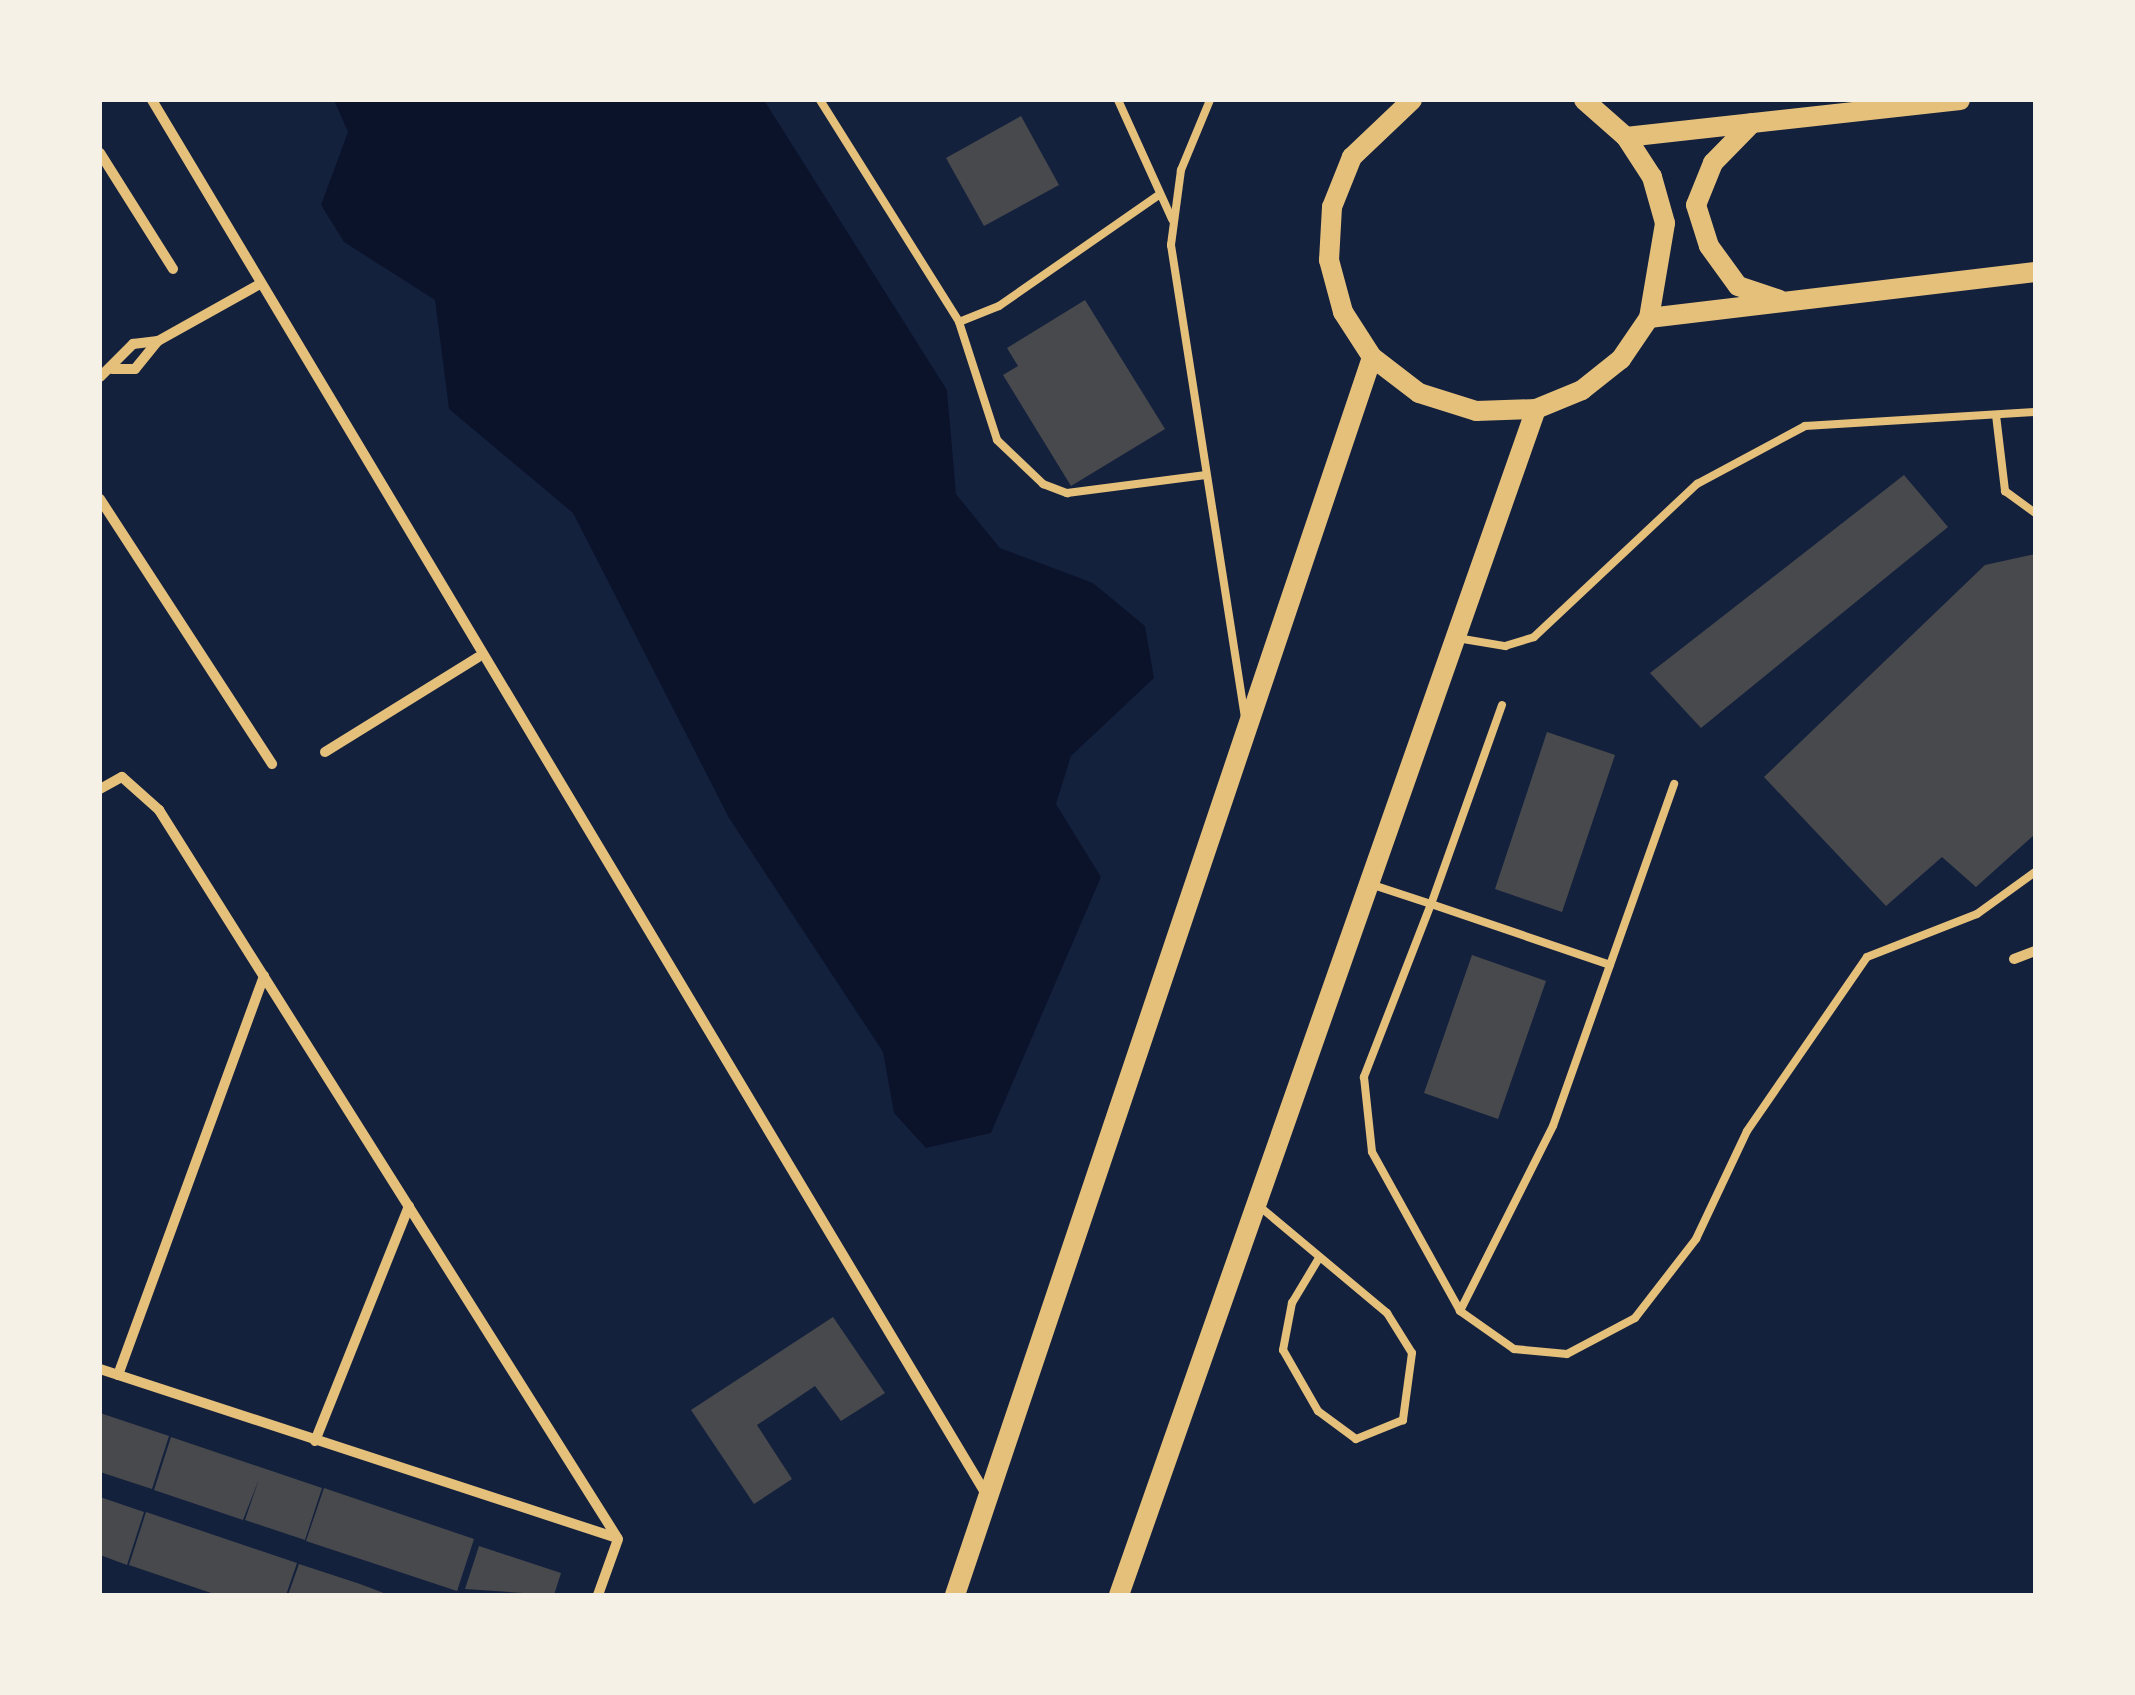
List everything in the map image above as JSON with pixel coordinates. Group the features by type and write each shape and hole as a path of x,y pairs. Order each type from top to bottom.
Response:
{"main road":[{"path":"1412,100 1352,157 1332,207 1329,260 1343,312 1372,356 1420,393 1476,411 1536,409 1582,390 1622,359 1650,318 1665,224 1626,136 1584,100"},
{"path":"1626,136 1752,123 1843,106 1960,100"},
{"path":"1752,123 1713,163 1696,205 1710,246 1738,286 1786,302"},
{"path":"1650,318 2035,272"},
{"path":"954,1595 1245,714 1372,356"},
{"path":"1119,1595 1373,884 1536,409"}],"street":[{"path":"152,100 478,657 987,1494"},
{"path":"100,153 173,270"},
{"path":"112,370 136,369 158,342 260,284"},
{"path":"100,377 112,370 133,344 158,342"},
{"path":"100,499 272,764"},
{"path":"325,752 478,657"},
{"path":"100,790 122,777 159,810 618,1539"},
{"path":"2014,959 2035,951"},
{"path":"118,1376 264,976"},
{"path":"315,1441 409,1206"},
{"path":"100,1368 618,1539"},
{"path":"598,1595 618,1539"}],"lane":[{"path":"820,100 960,322 998,440 1043,484 1067,493 1206,475"},
{"path":"1118,100 1156,196 1172,219"},
{"path":"1210,100 1172,219 1182,346 1245,714"},
{"path":"960,322 998,306 1156,196"},
{"path":"1456,638 1505,646 1534,637 1697,484 1805,426 2035,412"},
{"path":"1996,415 2006,491 2035,513"},
{"path":"1502,705 1364,1077 1372,1152 1460,1310 1514,1349 1568,1354 1634,1318 1696,1239 1747,1131 1866,957 1977,914 2035,872"},
{"path":"1460,1310 1553,1126 1674,784"},
{"path":"1373,884 1610,965"},
{"path":"1258,1205 1387,1313 1412,1354 1403,1420 1356,1439 1318,1412 1283,1350 1292,1304 1319,1258"}],"water":[{"path":"334,100 764,100 947,390 956,494 1000,548 1093,583 1145,626 1154,678 1071,756 1056,804 1101,877 991,1133 926,1148 894,1113 883,1052 729,818 573,513 449,409 435,300 344,242 321,205 348,132"}],"building":[{"path":"1021,116 1059,185 984,226 946,158"},
{"path":"1085,300 1165,429 1071,486 1003,375 1018,366 1007,348"},
{"path":"1904,475 1948,527 1701,728 1650,673"},
{"path":"2035,554 2035,834 1976,887 1942,857 1886,906 1764,777 1985,565"},
{"path":"1547,732 1615,755 1562,912 1495,889"},
{"path":"1472,955 1546,981 1498,1119 1424,1093"},
{"path":"833,1317 885,1393 841,1421 815,1386 757,1425 792,1479 754,1504 691,1410"},
{"path":"100,1413 169,1436 152,1489 100,1472"},
{"path":"171,1437 322,1488 305,1540 245,1520 259,1479 243,1520 154,1490"},
{"path":"324,1488 474,1539 457,1591 306,1541"},
{"path":"100,1497 144,1512 127,1565 100,1555"},
{"path":"146,1512 297,1563 286,1595 217,1595 129,1565"},
{"path":"479,1546 561,1573 554,1595 465,1589"},
{"path":"299,1564 360,1584 389,1595 288,1595"}]}
